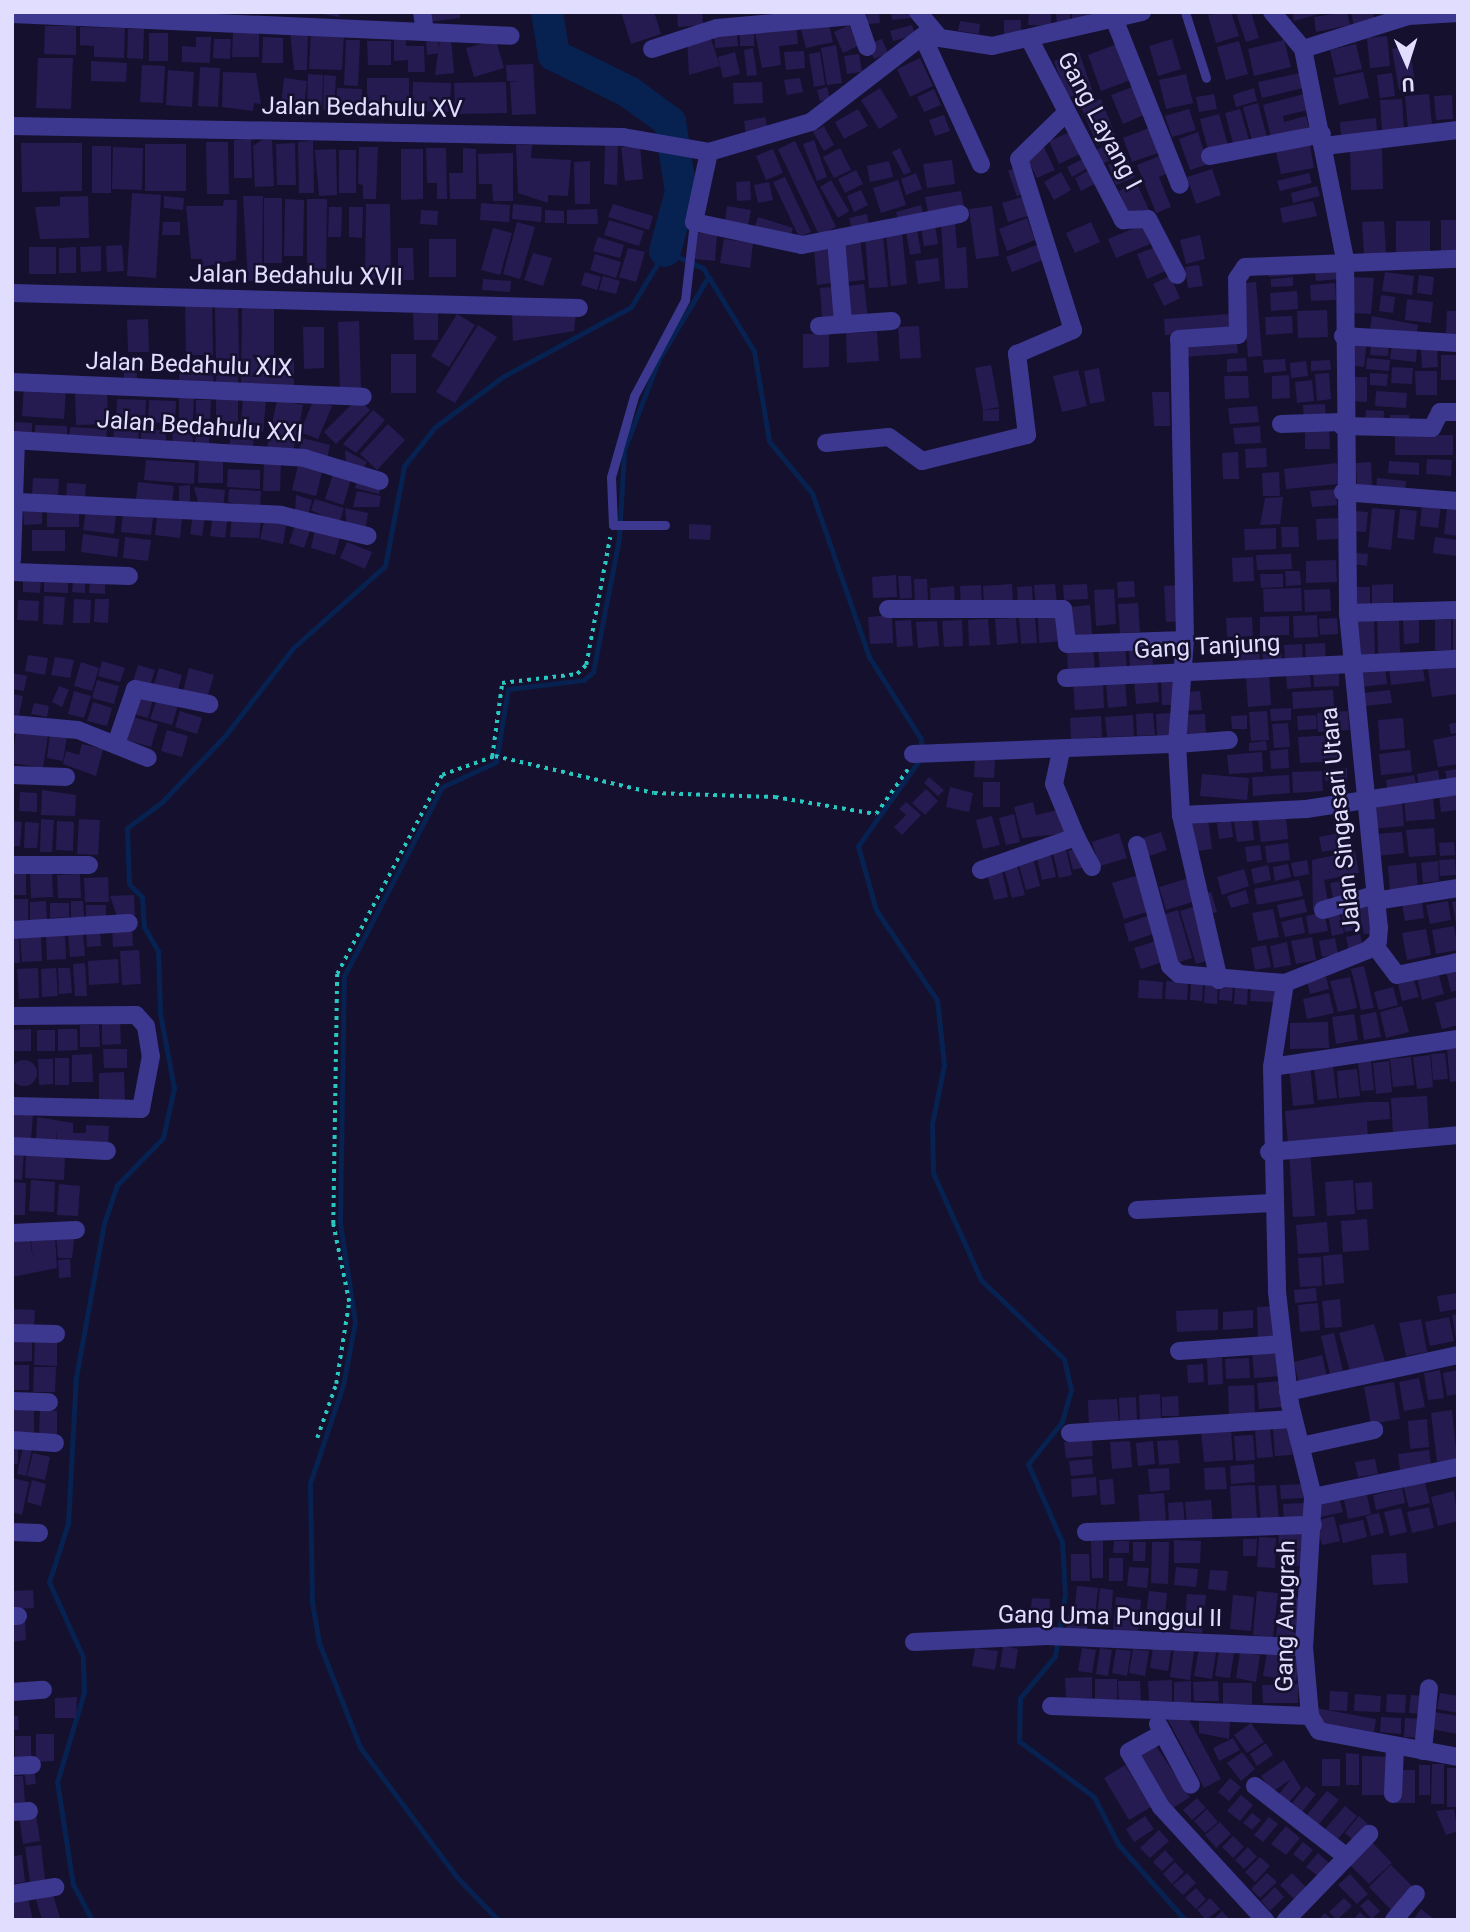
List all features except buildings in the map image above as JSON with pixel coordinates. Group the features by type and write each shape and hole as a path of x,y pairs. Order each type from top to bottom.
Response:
{"street":[{"path":"422,12 425,32"},
{"path":"918,12 981,164"},
{"path":"960,214 802,245 694,222 703,150 811,122 926,34 992,46 1030,40 1091,20 1115,21 1142,12"},
{"path":"1272,12 1303,49 1408,14 1458,13"},
{"path":"12,14 511,36"},
{"path":"652,49 717,28 855,14 867,47"},
{"path":"1115,21 1180,185"},
{"name":"Gang Layang I","path":"1030,40 1123,220 1148,219 1177,275"},
{"name":"Jalan Singasari Utara","path":"1285,983 1375,946 1375,898 1362,802 1348,613 1342,424 1345,259 1303,49"},
{"path":"826,443 889,437 922,461 1027,435 1017,354 1073,330 1019,159 1067,112"},
{"name":"Jalan Bedahulu XV","path":"12,126 668,141 703,150"},
{"path":"1210,156 1323,140 1458,130"},
{"path":"836,239 843,323"},
{"path":"1219,980 1181,815 1177,744 1185,640 1179,339 1239,333 1240,269 1345,259 1458,259"},
{"name":"Jalan Bedahulu XVII","path":"12,293 579,308"},
{"path":"819,326 892,321"},
{"path":"1343,336 1458,343"},
{"name":"Jalan Bedahulu XIX","path":"12,383 363,397"},
{"path":"1281,424 1433,428 1440,412 1458,412"},
{"path":"12,560 18,502 14,440"},
{"name":"Jalan Bedahulu XXI","path":"14,440 304,458 380,481"},
{"path":"1343,492 1458,501"},
{"path":"18,502 281,515 368,536"},
{"path":"12,572 129,576"},
{"path":"888,609 1063,609 1068,644 1185,640"},
{"path":"1348,613 1458,610"},
{"name":"Gang Tanjung","path":"1066,678 1458,659"},
{"path":"116,744 135,689 209,704"},
{"path":"12,724 78,730 148,758"},
{"path":"914,754 936,750 1061,752 1229,740"},
{"path":"1061,752 1054,783 1076,837 1092,867"},
{"path":"12,775 66,777"},
{"path":"1181,815 1362,802 1458,786"},
{"path":"981,870 1076,837"},
{"path":"1086,1532 1313,1525 1313,1497 1288,1392 1269,1152 1272,1067 1285,983 1182,976 1170,966 1137,845"},
{"path":"12,865 89,865"},
{"path":"1323,910 1375,898 1458,888"},
{"path":"12,930 129,923"},
{"path":"1375,946 1397,975 1458,962"},
{"path":"12,1016 136,1015 146,1026 151,1055 141,1109 12,1106"},
{"path":"1272,1067 1458,1039"},
{"path":"1269,1152 1458,1135"},
{"path":"12,1146 107,1151"},
{"path":"1138,1210 1272,1203"},
{"path":"12,1233 76,1230"},
{"path":"12,1333 56,1334"},
{"path":"1179,1351 1283,1344"},
{"path":"1288,1392 1458,1355"},
{"path":"12,1401 49,1402"},
{"path":"1070,1433 1293,1419"},
{"path":"1301,1446 1374,1430"},
{"path":"12,1440 55,1443"},
{"path":"1313,1497 1458,1467"},
{"name":"Gang Anugrah","path":"1313,1525 1304,1647 1310,1716 1319,1731 1395,1748 1458,1757"},
{"path":"12,1532 39,1533"},
{"name":"Gang Uma Punggul II","path":"914,1643 1047,1636 1304,1647"},
{"path":"1423,1751 1429,1688"},
{"path":"12,1692 43,1690"},
{"path":"1051,1706 1310,1716"},
{"path":"1150,1709 1191,1786"},
{"path":"1163,1733 1129,1752 1168,1815 1265,1920"},
{"path":"1393,1794 1395,1748"},
{"path":"12,1766 32,1765"},
{"path":"1255,1786 1347,1857"},
{"path":"1286,1920 1369,1834"},
{"path":"12,1894 55,1887"},
{"path":"1394,1920 1416,1894"}],"lane":[{"path":"1185,12 1206,78"},
{"path":"665,525 618,526 611,477 634,396 684,305 694,222"}],"path":[{"path":"494,757 502,683 577,674 586,665 618,526"},
{"path":"317,1438 337,1384 349,1302 333,1224 337,974 436,783 494,757 654,793 775,797 876,814 914,754"}],"waterway":[{"path":"547,12 554,55 629,92 670,122 681,192 665,251"},
{"path":"92,1920 73,1885 57,1782 84,1692 83,1657 49,1582 68,1523 76,1377 104,1223 117,1185 163,1138 174,1088 160,1013 158,951 144,927 142,897 129,884 127,828 162,802 224,737 293,648 385,566 404,466 435,427 504,376 631,307 665,251 703,268 754,351 769,441 812,493 869,657 921,739 921,749"},
{"path":"498,1920 456,1876 360,1747 319,1643 312,1602 310,1483 343,1385 355,1322 340,1223 344,976 442,787 496,762 508,689 584,680 593,672 619,538 624,450 659,359 708,277"},
{"path":"920,759 858,846 876,910 937,1000 944,1065 932,1124 933,1173 981,1280 1064,1359 1071,1390 1062,1422 1028,1464 1062,1542 1065,1594 1055,1656 1020,1698 1019,1741 1094,1797 1118,1844 1185,1920"}]}
